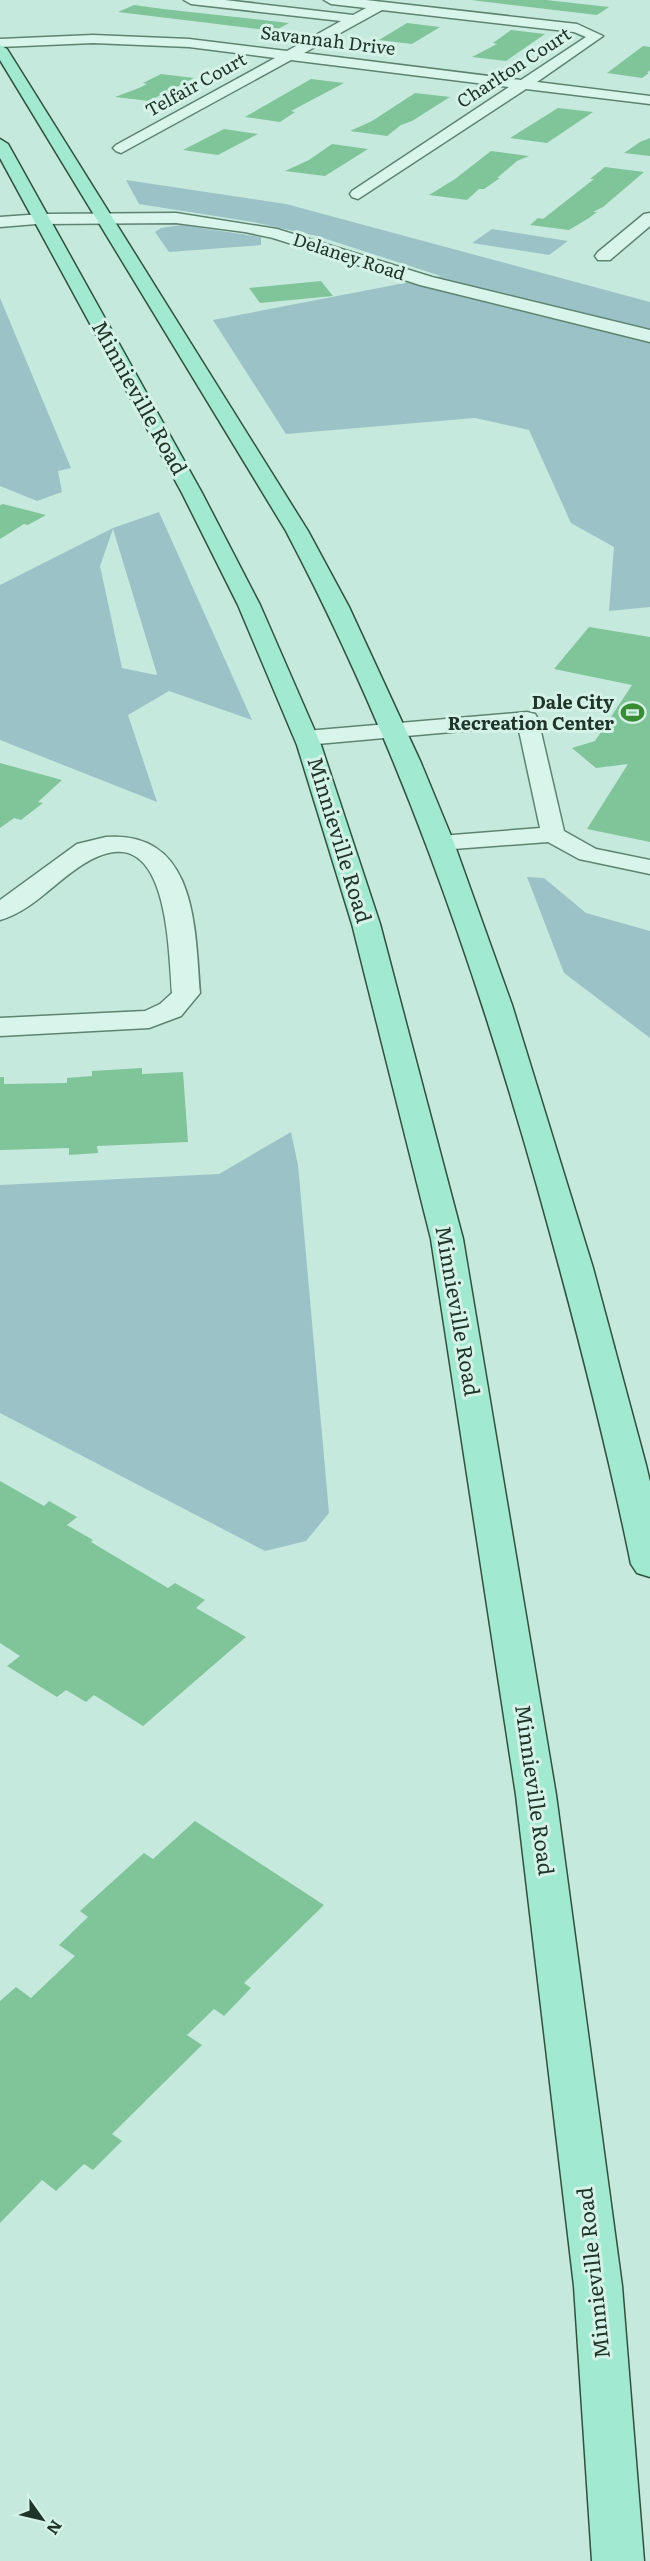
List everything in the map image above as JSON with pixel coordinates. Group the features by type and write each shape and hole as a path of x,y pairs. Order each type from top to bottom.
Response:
{"main road":[{"path":"0,49 303,541 335,599 394,730 440,843 515,1054 592,1319 650,1564"},
{"name":"Minnieville Road","path":"0,144 198,503 249,605 306,738 366,924 447,1239 536,1795 598,2286 618,2561"}],"street":[{"path":"191,0 356,19"},
{"name":"Charlton Court","path":"331,0 577,28 589,31 596,36 358,194"},
{"path":"290,56 379,6"},
{"name":"Savannah Drive","path":"0,43 138,39 650,100"},
{"name":"Telfair Court","path":"122,148 290,56"},
{"name":"Delaney Road","path":"0,222 103,217 176,219 245,227 300,241 426,281 650,336"},
{"path":"604,256 650,218"},
{"path":"0,912 88,849 118,844 145,850 154,854 164,865 175,894 186,993 180,1005 149,1019 0,1027"}],"lane":[{"path":"306,738 527,719 554,834 572,849 588,855 650,867"},
{"path":"440,843 554,834"}],"shaded area":[{"path":"126,180 286,204 650,302 650,607 609,611 614,547 571,523 529,430 475,418 286,434 213,320 441,276 317,236 253,222 139,204"},
{"path":"181,225 261,237 261,245 169,252 155,232 161,228"},
{"path":"492,229 568,241 549,255 472,243"},
{"path":"0,298 71,468 58,471 62,492 37,501 0,486"},
{"path":"159,512 252,720 169,691 128,715 157,802 0,740 0,585 113,528","holes":["113,529 157,674 122,668 100,566"]},
{"path":"527,877 544,878 586,913 650,931 650,1038 564,973"},
{"path":"291,1132 298,1165 329,1513 306,1541 265,1551 0,1413 0,1185 219,1174"}],"building":[{"path":"471,0 546,0 609,7 597,15"},
{"path":"134,5 289,23 274,31 118,12"},
{"path":"407,23 440,27 412,44 379,40"},
{"path":"511,30 545,34 506,61 472,57 497,44 493,43"},
{"path":"643,46 650,47 650,70 647,73 649,73 642,78 607,73"},
{"path":"161,74 194,78 149,101 115,97 147,84 143,83"},
{"path":"311,79 344,83 291,111 295,112 280,122 245,117"},
{"path":"415,93 450,97 412,121 401,125 387,136 350,131 372,121"},
{"path":"558,108 593,112 547,143 510,138"},
{"path":"224,129 258,134 218,155 183,150"},
{"path":"650,138 650,156 624,153 640,142"},
{"path":"332,144 368,149 325,176 285,171 309,160"},
{"path":"491,151 529,156 517,161 497,178 500,178 484,189 479,189 467,200 429,195 455,179"},
{"path":"605,167 644,172 603,207 593,212 597,212 569,230 530,225 538,218 543,219 594,179 590,179"},
{"path":"321,281 333,296 260,303 249,288"},
{"path":"0,505 46,515 28,525 24,524 0,539"},
{"name":"Dale City Recreation Center","path":"589,627 650,637 650,842 587,829 628,764 596,768 572,748 595,741 632,685 554,669"},
{"path":"0,763 62,780 38,802 43,803 21,820 14,818 0,828"},
{"path":"142,1068 142,1074 183,1072 188,1142 97,1146 98,1153 69,1155 69,1148 0,1150 0,1077 4,1077 4,1084 67,1083 67,1078 92,1076 92,1071"},
{"path":"0,1481 44,1506 49,1501 77,1517 67,1525 168,1588 175,1583 205,1600 196,1608 246,1637 143,1726 94,1695 86,1702 66,1690 57,1697 7,1666 20,1656 0,1643"},
{"path":"195,1821 324,1905 244,1983 251,1988 224,2016 214,2009 187,2035 202,2045 112,2134 122,2141 93,2170 84,2164 56,2191 42,2180 0,2223 0,2001 16,1987 31,1998 75,1956 59,1945 88,1917 80,1911 144,1853 153,1859"}],"place":[{"name":"Dale City Recreation Center","path":"632,713"}]}
